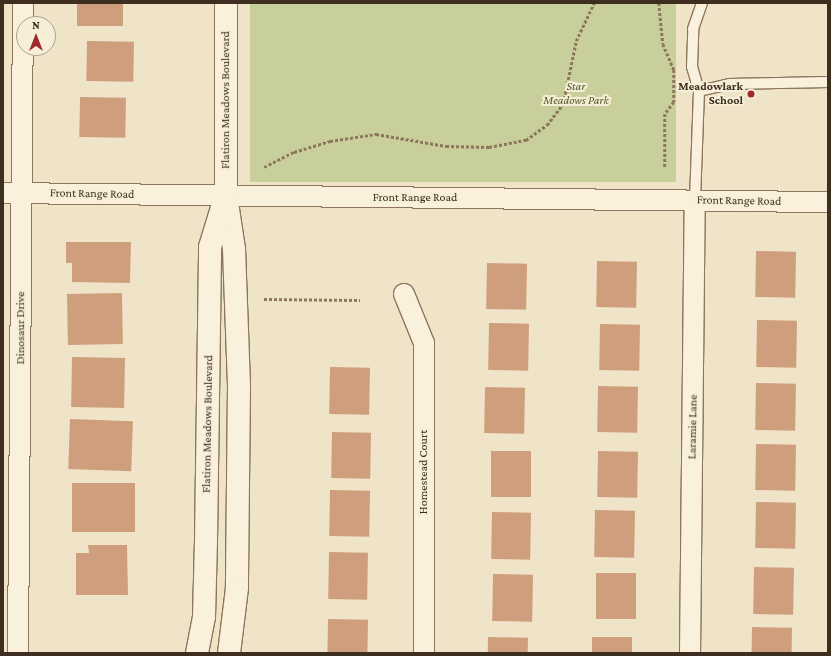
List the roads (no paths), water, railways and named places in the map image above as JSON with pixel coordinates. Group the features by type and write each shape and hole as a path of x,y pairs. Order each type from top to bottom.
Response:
{"street":[{"name":"Dinosaur Drive","path":"18,653 12,194 23,3"},
{"name":"Flatiron Meadows Boulevard","path":"226,3 226,196 234,249 239,394 237,588 229,653"},
{"name":"Front Range Road","path":"12,194 828,202"},
{"name":"Flatiron Meadows Boulevard","path":"197,653 204,617 210,247 226,196"},
{"name":"Laramie Lane","path":"690,653 695,200"},
{"name":"Homestead Court","path":"404,294 424,343 424,653"}],"lane":[{"path":"695,200 699,91 692,67 693,29 702,3"},
{"path":"699,91 729,84 828,82"}],"place":[{"name":"Meadowlark School","path":"751,94"}],"park label":[{"name":"Star Meadows Park","path":"576,94"}]}
